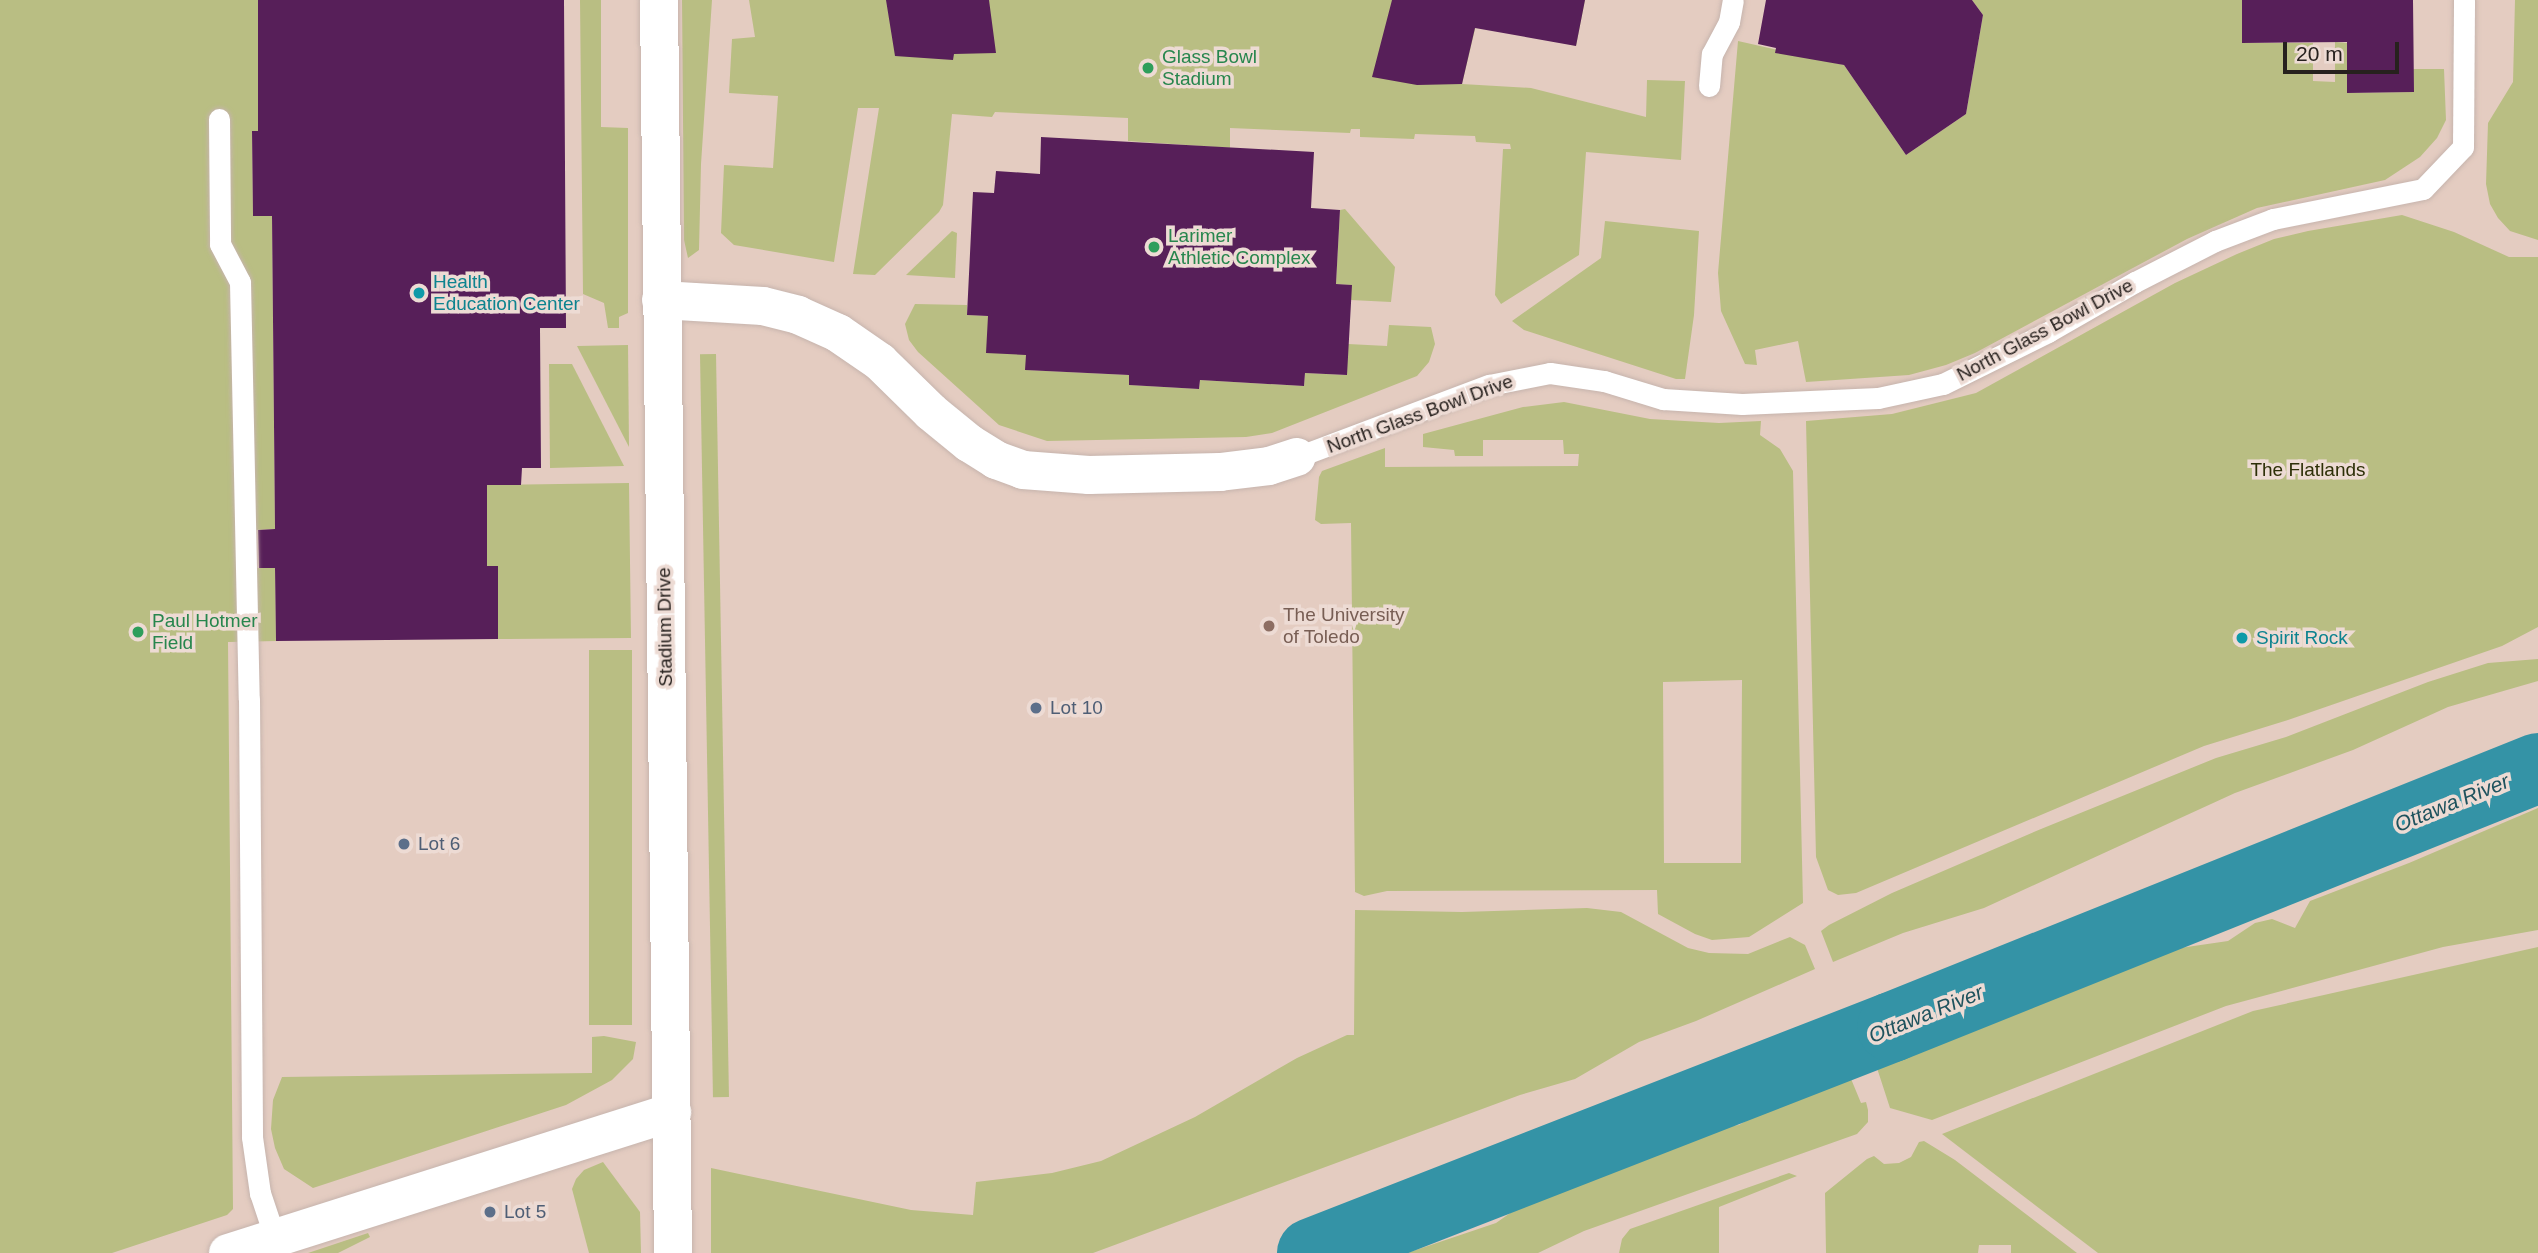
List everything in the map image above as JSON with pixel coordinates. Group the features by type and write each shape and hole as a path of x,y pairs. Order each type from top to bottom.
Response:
{"street":[{"name":"Stadium Drive","path":"659,0 673,1253"},
{"name":"North Glass Bowl Drive","path":"661,300 763,306 826,327 867,351 969,443 996,460 1023,470 1089,475 1220,472 1269,466 1297,457"},
{"path":"228,1253 672,1112"}],"lane":[{"path":"1709,86 1712,54 1729,22 1733,0"},
{"name":"North Glass Bowl Drive","path":"1297,457 1489,385 1550,373 1604,382 1663,399 1693,402 1827,402 1922,390 1983,366 2215,241 2273,219 2423,189 2463,147 2464,0"},
{"path":"219,119 220,244 240,282 253,1034 251,1137 255,1173 275,1238"}],"shaded area":[{"name":"The University of Toledo","path":"0,0 2538,0 2538,1253 0,1253"}],"green space":[{"name":"Paul Hotmer Field","path":"0,0 258,0 258,131 252,132 253,215 272,216 275,529 254,530 255,568 275,568 276,641 228,642 233,1209 227,1215 112,1253 0,1253"},
{"path":"580,0 601,0 601,127 628,128 628,313 619,317 619,328 608,328 604,303 583,294"},
{"path":"682,0 712,0 701,164 699,250 688,258 684,240"},
{"name":"Glass Bowl Stadium","path":"749,0 1585,0 1576,46 1477,21 1462,84 1531,88 1646,117 1647,80 1685,81 1681,160 1586,152 1579,255 1501,304 1495,295 1503,149 1511,149 1510,144 1476,142 1475,136 1415,134 1414,139 1360,137 1360,129 1351,129 1350,133 1230,128 1230,148 1128,141 1128,118 995,112 992,117 952,114 943,205 939,212 875,275 853,274 879,108 858,108 834,262 734,245 721,233 724,165 773,168 778,96 729,93 732,39 755,37"},
{"path":"1972,0 2242,0 2242,43 2313,43 2313,81 2335,82 2335,42 2347,43 2348,93 2414,92 2413,69 2444,69 2446,120 2437,138 2420,157 2385,180 2257,208 2187,239 1975,353 1946,365 1909,375 1806,382 1798,341 1755,350 1757,365 1745,364 1721,311 1718,273 1738,41 1844,65 1906,155 1966,114 1983,15"},
{"path":"2515,0 2538,0 2538,240 2510,231 2490,204 2486,184 2488,123 2513,82"},
{"path":"1345,209 1395,267 1391,302 1351,300 1351,285 1336,284 1340,210"},
{"name":"The Flatlands","path":"2402,215 2454,232 2509,257 2538,257 2538,627 2502,646 2204,746 1856,893 1838,895 1828,890 1816,857 1806,421 1892,414 1976,393 2175,283 2237,254 2274,239"},
{"path":"1605,221 1699,231 1694,315 1685,379 1676,379 1524,330 1512,321 1601,258"},
{"path":"952,231 957,233 955,278 906,275"},
{"path":"915,304 967,305 967,315 988,316 1026,355 1026,370 1129,375 1129,385 1199,389 1200,380 1304,386 1305,373 1346,375 1348,344 1387,346 1389,325 1431,327 1435,344 1429,362 1417,376 1272,433 1246,437 1047,441 999,425 918,352 909,340 905,324"},
{"path":"628,345 629,447 577,346"},
{"path":"700,354 716,354 729,1097 713,1097"},
{"path":"549,364 572,364 624,466 550,468"},
{"path":"1564,402 1650,419 1719,423 1761,421 1760,435 1780,449 1793,471 1803,903 1749,937 1712,940 1695,934 1658,914 1657,890 1387,891 1364,896 1355,892 1351,523 1321,524 1315,520 1319,477 1322,471 1385,448 1385,467 1578,466 1579,454 1564,454 1563,440 1483,440 1483,456 1455,456 1454,450 1423,447 1423,434 1523,407","holes":["1742,680 1741,863 1664,863 1663,682"]},
{"path":"629,483 631,638 498,639 498,566 487,566 487,485"},
{"path":"589,650 632,650 632,1025 589,1025"},
{"path":"2538,659 2538,681 2448,707 2353,750 2235,793 1984,908 1903,933 1833,962 1821,931 1892,893 2216,758 2286,737 2428,682 2488,663"},
{"path":"2538,808 2538,930 2443,947 2226,1006 1932,1120 1890,1108 1876,1065 1924,1050 1958,1031 1980,1008 2031,989 2045,996 2180,948 2228,941 2255,923 2272,919 2295,928 2310,901 2409,863"},
{"path":"1587,908 1621,912 1688,948 1709,953 1748,954 1790,937 1805,945 1815,969 1696,1021 1639,1042 1575,1079 1520,1095 1093,1253 711,1253 711,1168 911,1210 973,1215 976,1182 1052,1173 1101,1161 1195,1117 1297,1058 1347,1035 1354,1035 1355,910 1462,912"},
{"path":"2538,947 2538,1253 2098,1253 1942,1134 2253,1011"},
{"path":"604,1036 636,1042 633,1059 612,1080 566,1105 313,1188 284,1169 275,1148 271,1129 273,1100 282,1077 592,1073 592,1037"},
{"path":"1849,1074 1861,1103 1866,1102 1868,1110 1868,1122 1857,1134 1584,1231 1538,1253 1407,1253 1496,1223 1526,1202 1632,1158 1717,1128 1739,1125 1773,1105 1839,1081"},
{"path":"1924,1141 1955,1160 2077,1253 2011,1253 2011,1245 1979,1245 1978,1253 1826,1253 1825,1193 1867,1159 1874,1156 1884,1164 1899,1163 1911,1157 1919,1142"},
{"path":"603,1162 640,1212 641,1253 589,1253 572,1189 584,1170"},
{"path":"1789,1173 1797,1176 1719,1207 1719,1253 1619,1253 1622,1239 1630,1229"},
{"path":"368,1233 370,1237 338,1253 308,1253"}],"building":[{"name":"Health Education Center","path":"258,0 564,0 566,328 540,328 541,468 522,468 521,485 487,485 487,566 498,566 498,639 276,641 275,568 259,568 258,530 275,529 272,216 253,216 252,131 258,131"},
{"path":"886,0 989,0 996,53 954,54 953,60 895,56"},
{"path":"1392,0 1585,0 1576,46 1475,28 1462,84 1417,85 1372,77"},
{"path":"1766,0 1972,0 1983,15 1966,114 1906,155 1844,65 1775,53 1776,48 1758,44"},
{"path":"2242,0 2413,0 2414,92 2347,93 2347,42 2242,43"},
{"name":"Larimer Athletic Complex","path":"1041,137 1314,152 1311,208 1340,210 1336,284 1352,285 1347,375 1305,373 1304,386 1200,380 1199,389 1129,385 1129,375 1025,370 1026,355 986,353 988,316 967,315 973,192 994,193 996,171 1040,174"}],"waterway":[{"name":"Ottawa River","path":"1312,1253 1892,1027 2538,768"}],"place":[{"name":"Glass Bowl Stadium","path":"1148,68"},
{"name":"Larimer Athletic Complex","path":"1154,247"},
{"name":"Health Education Center","path":"419,293"},
{"name":"The University of Toledo","path":"1269,626"},
{"name":"Paul Hotmer Field","path":"138,632"},
{"name":"Spirit Rock","path":"2242,638"},
{"name":"Lot 10","path":"1036,708"},
{"name":"Lot 6","path":"404,844"},
{"name":"Lot 5","path":"490,1212"}]}
